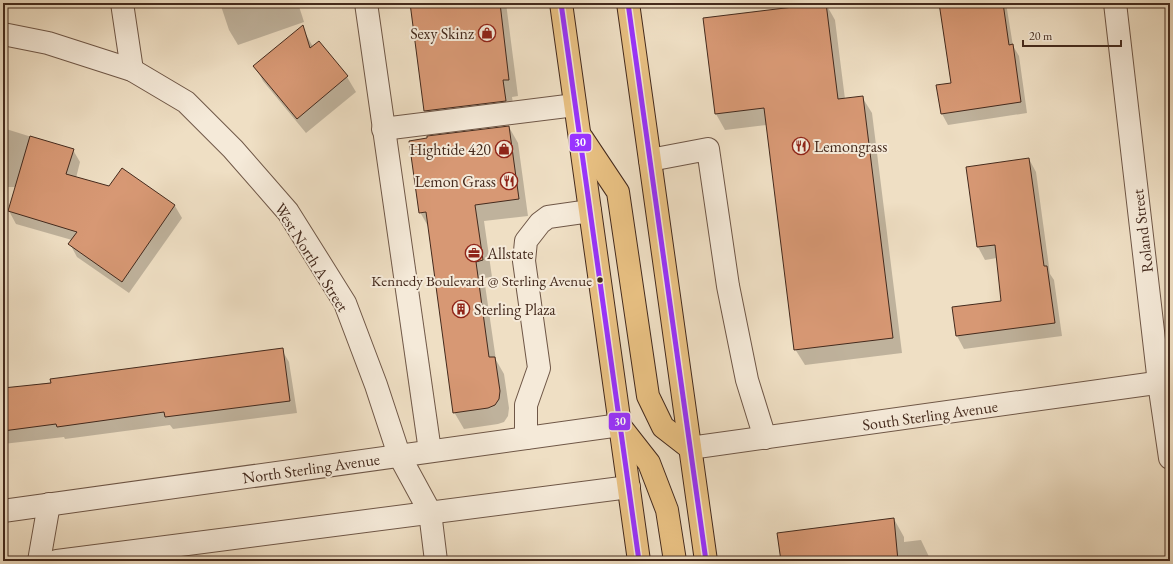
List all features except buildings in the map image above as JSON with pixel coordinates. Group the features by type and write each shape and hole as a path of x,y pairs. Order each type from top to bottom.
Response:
{"main road":[{"path":"561,3 639,561"},
{"path":"628,3 706,561"},
{"path":"579,134 618,192 648,396 663,427 690,448"},
{"path":"620,425 649,463 667,510 675,561"}],"street":[{"path":"122,3 132,70"},
{"path":"366,3 430,451"},
{"name":"Roland Street","path":"1115,3 1165,382 1170,458"},
{"name":"West North A Street","path":"3,34 48,43 132,70 186,102 233,149 288,212 345,303 376,385 399,455 430,512"},
{"path":"383,129 575,105"},
{"path":"650,160 708,149 730,294 747,380 765,438"},
{"path":"526,438 526,405 539,368 524,261 526,241 540,223 548,217 590,211"},
{"name":"South Sterling Avenue","path":"690,448 1165,382"},
{"name":"North Sterling Avenue","path":"3,510 620,425"},
{"path":"58,561 629,487"},
{"path":"39,561 49,504"},
{"path":"430,512 436,561"}],"transit line":[{"name":"30","path":"561,3 639,561"},
{"name":"30","path":"628,3 706,561"}],"place":[{"name":"Sexy Skinz","path":"487,33"},
{"name":"Lemongrass","path":"801,146"},
{"name":"Hightide 420","path":"504,149"},
{"name":"Lemon Grass","path":"509,181"},
{"name":"Allstate","path":"474,253"},
{"name":"Kennedy Boulevard @ Sterling Avenue","path":"600,280"},
{"name":"Sterling Plaza","path":"461,309"}]}
